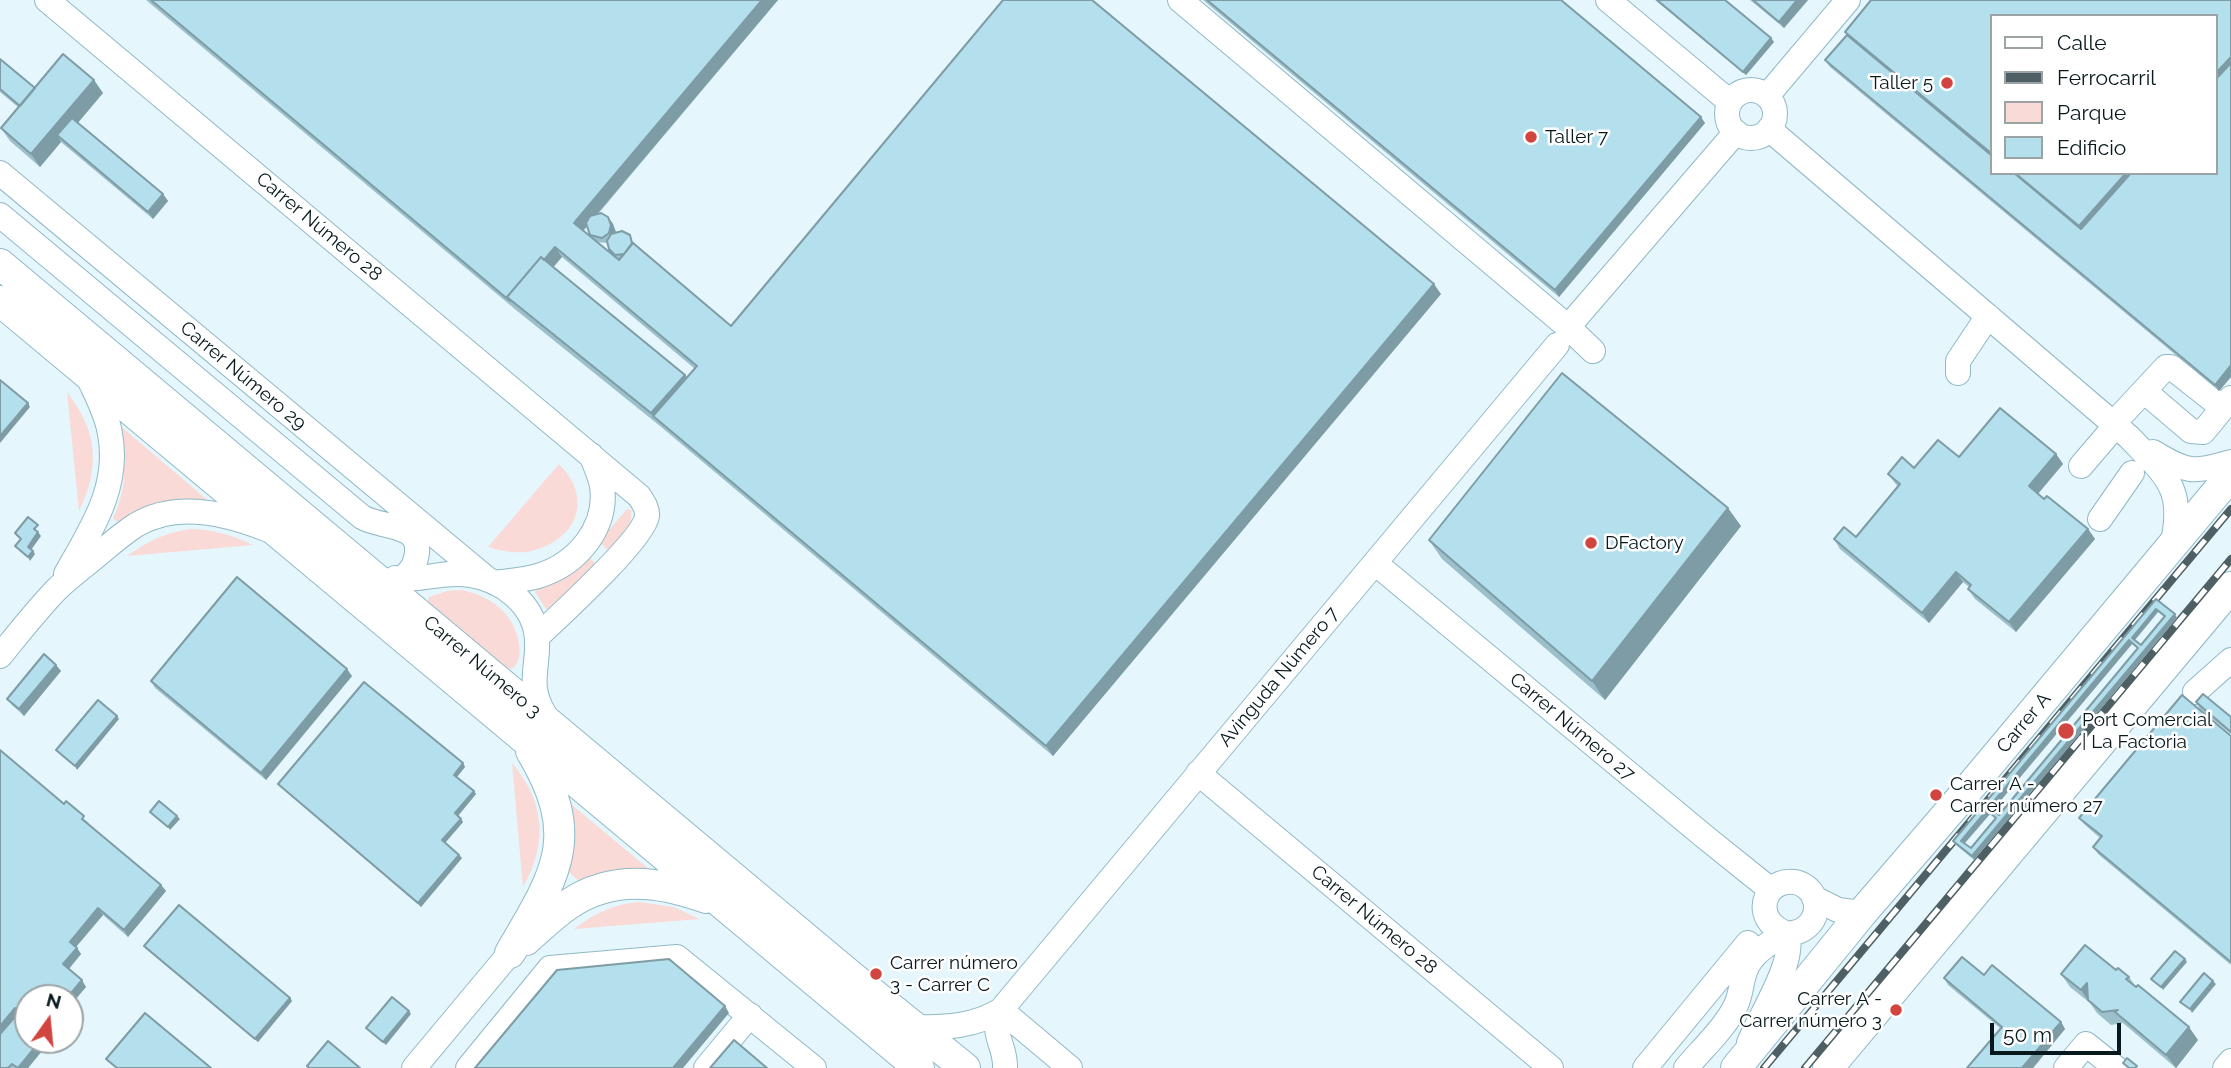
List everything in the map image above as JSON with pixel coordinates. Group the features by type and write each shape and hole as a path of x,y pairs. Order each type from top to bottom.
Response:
{"main road":[{"name":"Carrer Número 3","path":"0,264 965,1068"},
{"name":"Carrer Número 3","path":"0,301 919,1068"},
{"name":"Carrer A","path":"1738,1065 1862,913 2231,475"},
{"path":"1828,1068 2231,587"},
{"path":"510,953 548,887 557,861 560,841 558,817 545,775 523,738"},
{"path":"510,953 568,905 605,887 621,883 664,885 719,902"}],"street":[{"name":"Carrer Número 28","path":"47,0 639,496 645,505 647,516 643,526 601,576 537,637"},
{"path":"1180,0 1562,336 1592,351"},
{"path":"1608,0 1730,102"},
{"path":"1767,96 1848,0"},
{"path":"1747,90 1760,91 1767,96 1774,106 1775,114 1769,130 1751,138 1736,132 1727,118 1730,102 1739,93 1747,90"},
{"path":"1769,130 2120,428 2167,477 2174,491 2177,525 2172,546"},
{"name":"Avinguda Número 7","path":"916,1027 966,1024 1001,1010 1562,336 1736,132"},
{"name":"Carrer Número 29","path":"0,173 491,581 511,592 524,605 533,621 537,637"},
{"name":"Carrer Número 29","path":"0,215 335,495 369,521 398,527 412,535 418,547 416,559 410,572 400,579"},
{"path":"2081,466 2120,428 2144,391 2163,370 2171,367 2227,403 2203,432 2197,432 2191,431 2144,391"},
{"path":"57,590 102,510 112,478 110,433 86,373"},
{"path":"2120,428 2178,467 2191,471 2231,462"},
{"path":"353,559 380,574 418,580 452,573 491,581 538,576 554,569 577,554 592,536 598,521 602,489 591,454"},
{"path":"335,495 342,498 355,495 361,485 357,471"},
{"path":"2100,519 2132,473"},
{"path":"0,656 57,590 138,523 160,515 209,513 236,517 280,534"},
{"name":"Carrer Número 27","path":"1375,563 1705,837 1768,901"},
{"path":"537,637 534,685 540,708 553,727"},
{"path":"2195,692 2231,660"},
{"name":"Carrer Número 28","path":"1198,773 1551,1068"},
{"path":"1645,1068 1754,935 1768,901 1779,883 1796,882 1803,885 1814,897 1838,910 1862,913"},
{"path":"1686,1068 1735,1007 1748,963 1758,951 1787,934 1799,932 1813,920 1816,913 1814,897"},
{"path":"1738,1065 1777,986 1788,955 1787,934 1768,920 1768,901"},
{"path":"414,1068 510,953"},
{"path":"468,1068 550,968 677,957 814,1068"},
{"path":"1698,1005 1705,1004 1715,1008 1721,1026"},
{"path":"1006,1061 996,1029 1001,1010 1070,1068"},
{"path":"706,1068 750,1015"},
{"path":"979,1036 1006,1061"},
{"path":"2067,1068 2086,1044 2116,1068"},
{"path":"1006,1061 1035,1057 1046,1068"},
{"path":"2225,1068 2231,1061"}],"green space":[{"path":"67,392 85,421 92,449 91,479 79,511"},
{"path":"118,424 211,503 151,507 117,522 113,518 124,482"},
{"path":"559,464 570,478 576,492 574,519 567,530 557,540 526,552 488,547"},
{"path":"627,509 631,510 628,527 609,551 599,542"},
{"path":"191,529 223,534 253,545 127,556 158,538"},
{"path":"588,556 597,565 546,609 536,590 551,584"},
{"path":"461,590 489,600 510,620 520,650 517,663 511,669 501,665 429,605 429,597"},
{"path":"512,763 531,793 539,823 536,855 523,887"},
{"path":"566,800 656,875 582,884 567,870"},
{"path":"640,902 673,907 700,919 574,929 605,910"}],"building":[{"path":"151,0 762,0 574,223 619,260 633,243 731,326 1003,0 1092,0 1434,284 1046,746 653,416 697,366 555,247 544,260 541,257 507,297 510,301"},
{"name":"Taller 7","path":"1207,0 1561,0 1701,117 1555,290"},
{"path":"1657,0 1725,0 1771,38 1743,72"},
{"path":"1753,0 1797,0 1779,22"},
{"name":"Taller 5","path":"1871,0 2231,0 2231,57 2217,72 2217,14 1990,14 1990,152 1845,32"},
{"path":"1847,35 1990,154 1990,175 2016,175 2081,229 2129,175 2217,175 2217,78 2231,63 2231,365 2215,385 1825,60"},
{"path":"63,54 94,80 31,154 1,128"},
{"path":"0,59 35,88 20,106 0,89"},
{"path":"72,118 163,194 148,212 57,135"},
{"path":"2017,175 2124,175 2079,226"},
{"path":"601,213 608,217 611,225 609,233 602,238 590,235 586,223 590,216"},
{"path":"622,231 630,235 632,243 624,254 615,255 609,249 607,241 611,234"},
{"path":"541,257 685,375 651,413 507,297"},
{"name":"DFactory","path":"1562,373 1728,508 1592,681 1429,540"},
{"path":"0,380 28,403 0,436"},
{"path":"2000,408 2056,454 2029,486 2044,499 2047,496 2088,529 2009,622 1968,589 1971,585 1956,572 1922,613 1834,539 1844,527 1856,537 1900,484 1888,474 1902,457 1914,468 1938,440 1959,457"},
{"path":"28,517 38,525 34,529 38,532 28,547 33,551 28,557 15,546 21,539 15,533"},
{"path":"237,577 347,669 261,773 151,681"},
{"path":"2156,599 2175,614 1972,856 1953,841","holes":["2156,609 2165,616 2141,645 2132,638","2129,640 2138,648 1999,815 1989,807","1987,810 1996,818 1971,848 1961,841"]},
{"path":"44,654 56,665 19,709 7,699"},
{"path":"364,682 463,763 454,775 474,791 455,813 461,819 442,840 459,855 418,903 278,784"},
{"path":"2203,694 2231,717 2231,732 2196,702"},
{"path":"2182,695 2231,736 2231,962 2093,847 2102,836 2079,818"},
{"path":"98,700 117,716 75,766 56,750"},
{"path":"0,750 64,804 66,801 84,816 82,819 161,885 124,930 98,908 70,942 77,948 63,964 82,980 79,984 14,984 14,1009 0,1026"},
{"path":"159,801 177,816 168,827 150,812"},
{"path":"179,905 290,998 255,1039 144,946"},
{"path":"2085,945 2116,970 2118,968 2129,977 2126,979 2136,987 2138,985 2189,1027 2166,1055 2115,1012 2118,1010 2102,1012 2088,1000 2087,983 2081,990 2061,974"},
{"path":"2175,951 2185,959 2161,987 2151,979"},
{"path":"1962,957 1984,975 1992,965 2061,1022 2022,1068 1967,1068 2002,1027 1944,978"},
{"path":"669,959 725,1006 673,1068 475,1068 557,970"},
{"path":"2204,973 2213,981 2190,1009 2180,1002"},
{"path":"392,997 409,1011 383,1042 366,1028"},
{"path":"145,1013 211,1068 117,1068 106,1059"},
{"path":"14,1018 14,1054 30,1054 18,1068 12,1064 8,1068 0,1068 0,1034"},
{"path":"734,1040 767,1068 710,1068"},
{"path":"328,1041 360,1068 309,1068 307,1066"},
{"path":"2127,1058 2137,1066 2135,1068 2129,1068 2123,1063"}],"railway":[{"path":"1764,1068 2231,509"},
{"path":"1805,1068 2231,559"}],"place":[{"name":"Taller 5","path":"1947,83"},
{"name":"Taller 7","path":"1531,137"},
{"name":"DFactory","path":"1591,543"},
{"name":"Port Comercial | La Factoria","path":"2066,731"},
{"name":"Carrer A - Carrer número 27","path":"1936,795"},
{"name":"Carrer número 3 - Carrer C","path":"876,974"},
{"name":"Carrer A - Carrer número 3","path":"1896,1010"}]}
